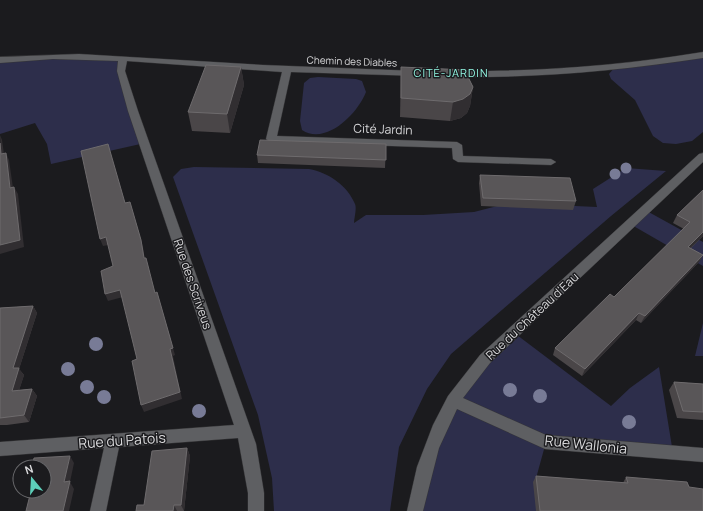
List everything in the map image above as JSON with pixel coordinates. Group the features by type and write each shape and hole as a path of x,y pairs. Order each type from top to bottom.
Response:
{"street":[{"path":"442,74 477,75 594,69 703,55"},
{"name":"Chemin des Diables","path":"0,60 49,56 287,69 428,74"},
{"name":"Rue des Scriveus","path":"123,59 121,71 248,444 256,493 256,511"},
{"name":"Cité Jardin","path":"287,69 271,139 457,145 458,159 551,162"},
{"name":"Rue du Château d'Eau","path":"415,511 429,449 443,416 466,380 485,359 703,156"},
{"name":"Rue Wallonia","path":"453,400 546,442 703,455"},
{"name":"Rue du Patois","path":"0,449 244,431"},
{"path":"98,511 113,441"}],"shaded area":[{"path":"703,55 703,132 692,141 676,144 663,143 653,136 635,100 611,79 609,74 615,67"},
{"path":"13,58 123,59 121,71 145,143 51,164 47,144 35,123 0,134 0,60"},
{"path":"310,78 356,79 362,81 366,92 356,109 340,125 331,131 321,134 311,134 302,130 300,121 304,83"},
{"path":"194,167 309,169 324,173 342,186 352,197 356,206 354,223 366,215 423,215 474,212 509,203 597,207 593,189 626,168 666,171 611,216 451,354 427,389 399,447 390,511 274,511 272,478 258,415 173,177 181,169"},
{"path":"645,210 703,242 703,266 630,224"},
{"path":"703,323 703,356 695,356"},
{"path":"513,332 611,406 630,388 659,367 673,453 546,442 535,482 538,511 415,511 443,416"}],"building":[{"path":"206,65 241,67 227,114 188,112"},
{"path":"401,67 467,70 468,77 473,87 470,94 463,99 453,102 401,98"},
{"path":"260,140 386,144 386,160 257,155"},
{"path":"0,143 1,154 6,153 10,188 14,187 20,240 0,245"},
{"path":"108,144 125,203 130,202 141,240 144,258 146,258 155,293 157,292 173,348 170,349 180,392 141,405 132,361 137,359 120,290 105,294 101,271 113,266 106,237 100,239 81,151"},
{"path":"480,175 570,178 576,201 483,198"},
{"path":"703,190 703,232 688,247 703,255 645,316 639,313 585,369 555,348 610,294 614,297 690,222 677,215"},
{"path":"33,306 13,368 19,368 12,391 32,389 24,415 0,418 0,308"},
{"path":"674,382 703,384 703,412 683,411"},
{"path":"187,448 181,505 174,505 173,511 136,511 137,505 144,505 152,451"},
{"path":"70,456 64,482 70,481 63,511 26,511 29,499 52,499 52,459 34,458"},
{"path":"536,476 628,483 626,477 687,482 689,487 703,489 703,511 540,511"}],"district":[{"name":"CITÉ-JARDIN","path":"451,72"}]}
